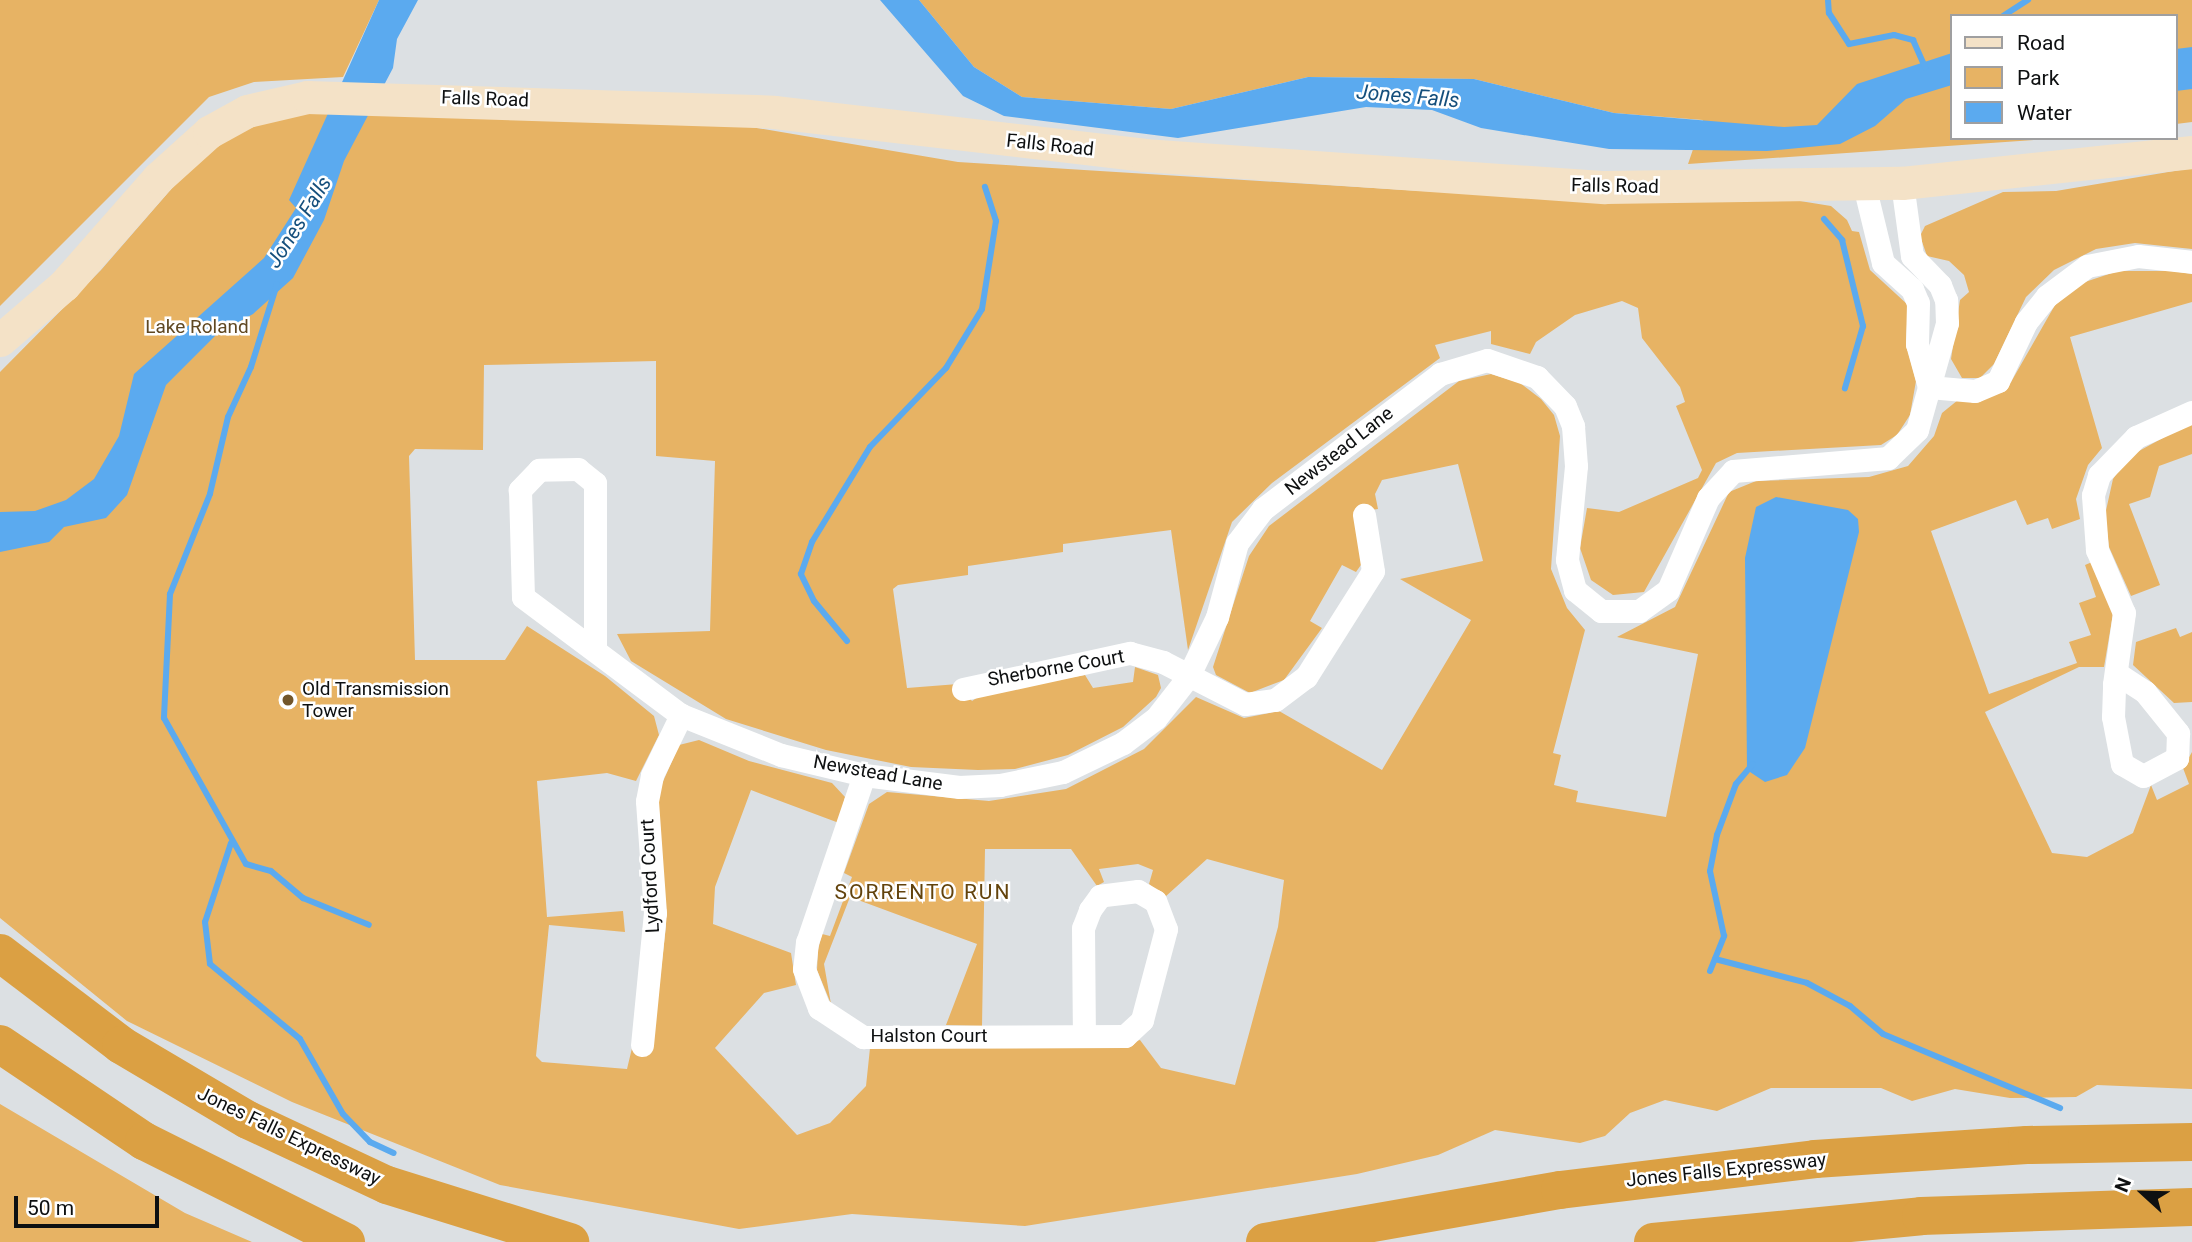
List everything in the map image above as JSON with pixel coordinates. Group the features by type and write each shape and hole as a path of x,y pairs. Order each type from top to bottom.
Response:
{"highway":[{"name":"Jones Falls Expressway","path":"0,953 121,1045 248,1120 387,1185 570,1242"},
{"path":"0,1044 144,1141 345,1242"},
{"name":"Jones Falls Expressway","path":"1265,1242 1560,1190 1815,1159 2026,1145 2192,1142"},
{"path":"1653,1242 1921,1216 2192,1206"}],"main road":[{"name":"Falls Road","path":"0,340 64,285 158,178 209,132 261,107 330,95 774,113 1144,155 1605,187 1902,183 2192,152"}],"street":[{"name":"Newstead Lane","path":"595,646 595,483 579,469 539,470 520,490 523,597 530,607 595,646 681,715 781,755 864,775 959,787 1000,785 1062,772 1123,743 1156,718 1188,677 1217,617 1234,551 1247,527 1453,367 1487,360 1524,369 1565,406 1577,444 1570,577 1587,603 1612,614 1639,611 1668,590 1708,498 1733,471 1888,458 1917,430 1947,323 1946,300 1940,285 1912,256 1902,183"},
{"path":"1864,185 1883,263 1912,289 1918,303 1917,344 1929,387 1975,391 1998,381 2026,322 2047,296 2087,266 2138,256 2192,262"},
{"path":"2116,673 2124,613 2097,550 2093,495 2099,475 2136,437 2192,412"},
{"name":"Sherborne Court","path":"963,689 1130,653 1163,662 1245,704 1260,705 1292,692 1324,652 1373,571 1364,515"},
{"name":"Lydford Court","path":"642,1045 654,913 647,802 652,775 681,715"},
{"name":"Halston Court","path":"864,775 807,942 804,969 819,1008 863,1037 1084,1036 1125,1035 1142,1020 1166,929 1155,901 1139,891 1100,897 1090,910 1083,928 1084,1036"}],"green space":[{"path":"0,0 379,0 343,77 254,82 209,97 0,306"},
{"path":"919,0 2192,0 2192,122 2178,124 2178,14 1951,14 1951,140 2032,140 1688,164 1703,120 1614,113 1474,79 1308,77 1171,109 1022,97 974,67"},
{"name":"Lake Roland","path":"303,111 710,120 958,162 1421,191 1800,201 1831,206 1847,220 1852,231 1859,232 1870,270 1908,305 1906,344 1916,381 1910,415 1897,435 1881,445 1737,453 1716,463 1644,592 1613,595 1591,580 1580,548 1587,508 1619,512 1698,478 1702,470 1676,406 1685,402 1680,387 1642,338 1638,308 1622,301 1575,315 1536,342 1530,354 1491,344 1491,331 1435,345 1440,358 1272,483 1232,522 1188,650 1171,530 1063,544 1063,552 968,566 968,575 898,585 893,589 907,688 958,684 972,701 984,693 1085,675 1093,688 1133,682 1135,667 1158,675 1161,688 1156,697 1123,727 1068,755 1015,769 911,767 826,750 726,719 631,661 617,634 710,631 715,461 656,456 656,361 484,365 483,450 415,449 409,456 415,660 505,660 527,626 605,676 654,716 659,735 636,781 607,773 537,781 547,917 623,911 625,932 549,925 536,1056 542,1062 627,1069 632,1048 652,1050 666,926 658,793 679,745 699,740 749,761 832,783 845,797 839,823 751,790 715,887 713,924 791,953 796,985 764,993 715,1048 797,1135 830,1123 866,1086 870,1048 1117,1046 1140,1040 1161,1068 1235,1085 1278,927 1284,880 1207,859 1165,897 1149,884 1153,870 1138,864 1099,869 1104,882 1097,886 1071,849 985,849 982,1026 946,1025 977,944 850,897 824,964 831,1004 817,970 818,950 822,934 830,936 852,877 844,873 869,804 887,792 989,801 1066,789 1144,749 1196,697 1244,718 1279,711 1382,770 1471,620 1400,579 1483,561 1458,464 1382,480 1375,494 1378,509 1358,512 1363,562 1356,572 1342,565 1310,621 1322,628 1284,680 1250,693 1216,675 1213,667 1249,556 1269,526 1459,381 1491,374 1520,383 1541,399 1554,415 1560,436 1551,569 1567,608 1585,630 1553,753 1561,755 1554,785 1578,791 1576,802 1666,817 1698,654 1617,637 1675,607 1729,492 1756,481 1869,477 1908,466 1934,436 1942,413 1958,400 1993,395 2011,382 2055,305 2082,283 2118,271 2172,271 2192,274 2192,302 2070,337 2102,448 2088,465 2076,499 2080,519 2052,529 2048,518 2027,525 2016,500 1931,531 1989,694 2077,663 2069,642 2091,635 2079,603 2096,597 2085,565 2092,562 2113,614 2104,667 2079,667 1985,712 2052,853 2087,857 2133,833 2151,785 2157,800 2189,784 2183,768 2192,752 2192,1089 2097,1085 2076,1097 2010,1098 1955,1089 1912,1101 1881,1088 1771,1088 1717,1111 1665,1100 1630,1113 1605,1136 1580,1143 1495,1130 1438,1155 1357,1174 1025,1226 852,1214 739,1229 500,1185 292,1102 127,1021 0,918 0,372 101,270 200,156 237,132"},
{"path":"2192,168 2192,249 2135,243 2096,249 2054,270 2026,297 1994,364 1980,378 1962,378 1951,359 1960,300 1969,292 1964,275 1949,261 1927,256 1920,236 1925,226 2003,192 2056,191"},
{"path":"2192,422 2192,454 2159,466 2150,497 2129,504 2160,585 2131,596 2109,547 2105,515 2113,479 2128,457"},
{"path":"2176,628 2180,637 2192,632 2192,702 2174,703 2133,665 2136,642"},
{"path":"0,1104 185,1213 252,1242 0,1242"}],"water":[{"name":"Jones Falls","path":"379,0 418,0 397,39 393,68 344,161 324,220 293,278 253,314 216,335 166,385 127,495 106,518 64,527 49,542 0,552 0,512 35,511 66,500 94,479 119,436 134,374 264,258 296,208 289,200"},
{"name":"Jones Falls","path":"880,0 919,0 974,67 1022,97 1171,109 1308,77 1474,79 1614,113 1784,127 1817,125 1857,84 1951,53 1951,85 1906,99 1875,126 1840,144 1767,151 1609,149 1481,128 1432,110 1366,107 1178,138 1004,116 963,96"},
{"path":"2192,47 2192,89 2178,91 2178,49"},
{"path":"1776,497 1848,510 1858,519 1859,532 1805,748 1787,775 1765,782 1747,770 1745,558 1756,507"}],"waterway":[{"path":"1828,0 1829,13 1849,44 1894,35 1913,40 1925,67"},
{"path":"2006,14 2028,0"},
{"path":"847,641 814,601 801,574 812,542 870,447 946,368 982,309 996,221 985,187"},
{"path":"1824,219 1842,240 1863,326 1845,388"},
{"path":"277,284 251,367 228,417 210,494 170,594 164,718 246,864 271,871 303,898 369,925"},
{"path":"1710,971 1724,936 1710,871 1717,835 1736,784 1753,764"},
{"path":"231,843 205,922 210,964 300,1039 343,1114 370,1142 394,1153"},
{"path":"1715,959 1807,983 1850,1006 1883,1034 2060,1108"}],"place":[{"name":"Old Transmission Tower","path":"288,700"}],"district":[{"name":"SORRENTO RUN","path":"923,892"}]}
